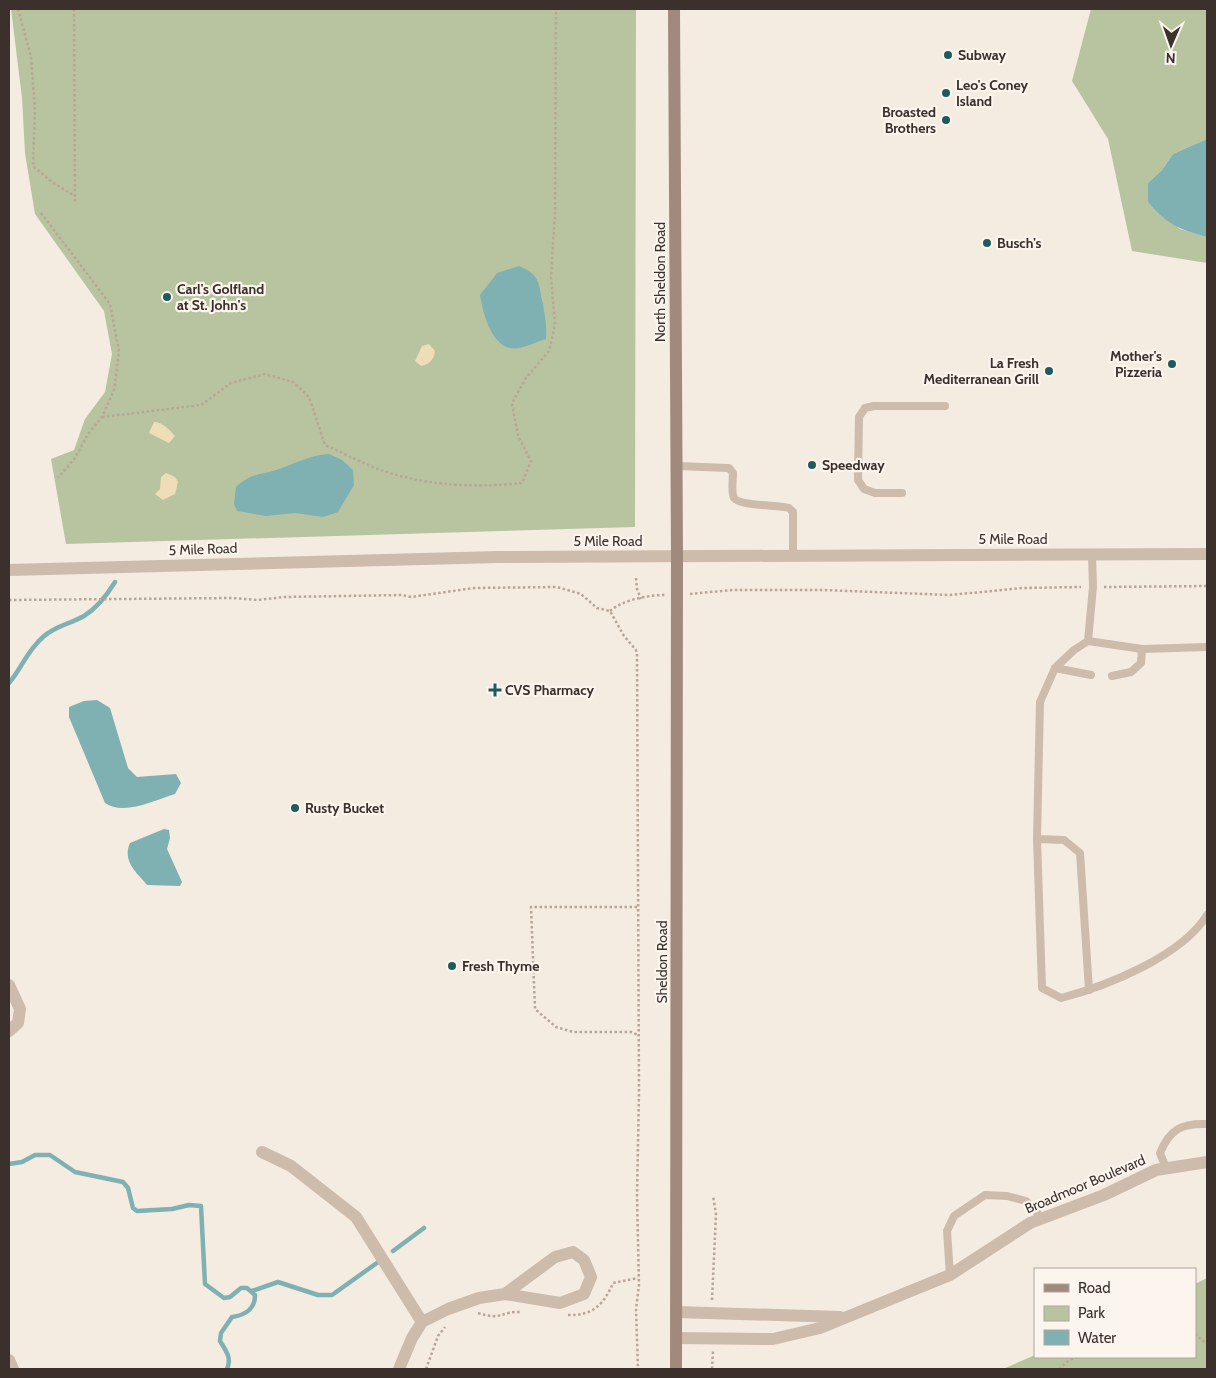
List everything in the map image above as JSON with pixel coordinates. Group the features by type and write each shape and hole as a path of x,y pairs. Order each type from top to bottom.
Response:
{"main road":[{"name":"North Sheldon Road","path":"674,9 677,555"},
{"name":"Sheldon Road","path":"676,1369 677,555"}],"street":[{"name":"5 Mile Road","path":"9,570 337,560 677,555 1207,554"},
{"path":"9,986 20,1009 18,1023 9,1031"},
{"path":"262,1152 291,1166 356,1217 422,1322"},
{"name":"Broadmoor Boulevard","path":"676,1338 773,1339 820,1328 950,1274 1030,1223 1104,1195 1156,1170 1207,1162"},
{"path":"399,1369 412,1338 422,1322 479,1298 505,1294 560,1303 584,1294 591,1277 584,1260 572,1252 555,1257 505,1294"},
{"name":"Broadmoor Boulevard","path":"676,1312 847,1318"},
{"path":"9,1360 13,1369"}],"lane":[{"path":"902,493 874,493 864,489 858,480 859,418 865,408 874,406 945,406"},
{"path":"676,466 729,468 733,473 733,496 736,500 746,504 789,508 793,512 793,555"},
{"path":"1088,641 1093,587 1092,554"},
{"path":"1207,647 1142,649 1088,641 1074,650 1056,668 1040,702 1038,840 1042,988 1061,998 1089,990 1150,963 1198,930 1207,915"},
{"path":"1112,676 1131,672 1141,663 1142,649"},
{"path":"1056,668 1091,675"},
{"path":"1038,840 1064,840 1080,853 1089,990"},
{"path":"1166,1168 1160,1153 1165,1141 1175,1130 1191,1123 1207,1124"},
{"path":"950,1274 947,1231 954,1216 986,1195 1007,1196 1026,1201 1042,1218"}],"path":[{"path":"18,9 31,57 34,110 34,166 52,182 75,196"},
{"path":"74,9 75,204"},
{"path":"102,417 201,404 232,383 265,374 293,382 310,397 325,445 379,470 443,484 491,486 522,483 532,461 518,436 512,403 526,378 549,351 555,325 551,277 556,212 556,9"},
{"path":"40,213 110,304 119,351 114,390 102,417 88,434 75,458 58,478"},
{"path":"636,578 636,589 641,599"},
{"path":"699,594 732,590 823,590 950,595 1023,588 1207,586"},
{"path":"9,600 232,598 258,600 284,597 411,597 474,588 557,588 581,594 597,608 610,611 624,636 636,650 637,655 638,1278 636,1309 638,1369"},
{"path":"610,611 618,604 641,599 649,595"},
{"path":"638,907 531,907 535,1009 556,1027 573,1032 631,1032 638,1034"},
{"path":"712,1314 716,1214 713,1196"},
{"path":"562,1314 582,1315 596,1309 606,1300 613,1283 638,1278"},
{"path":"472,1311 492,1318 513,1311 528,1312"},
{"path":"426,1369 438,1336 451,1322"},
{"path":"1196,1335 1207,1344"},
{"path":"712,1338 712,1369"},
{"path":"1059,1369 1069,1360 1075,1358"}],"green space":[{"path":"11,9 636,9 635,527 66,544 51,459 74,450 85,419 105,392 112,354 104,311 35,214 25,153 22,98"},
{"path":"1091,9 1207,9 1207,139 1173,154 1162,170 1148,183 1148,202 1180,229 1207,237 1207,263 1132,251 1108,139 1072,81"},
{"path":"1207,1278 1207,1369 1003,1369 1034,1355 1034,1358 1196,1358 1196,1284"}],"sand":[{"path":"429,344 435,351 434,356 431,361 421,366 415,361 422,346"},
{"path":"154,422 163,425 175,436 169,443 149,433"},
{"path":"166,473 175,477 178,482 175,494 163,500 155,494 160,489 161,477"}],"water":[{"path":"1207,139 1207,237 1174,225 1162,216 1148,202 1148,183 1162,170 1173,154"},
{"path":"519,266 535,276 537,280 545,317 546,339 520,348 511,348 503,345 491,331 480,295 497,273"},
{"path":"329,454 342,460 353,470 354,485 338,512 323,517 295,513 266,516 237,511 234,504 236,487 247,479 308,458"},
{"path":"97,700 110,708 128,768 137,777 176,774 181,783 175,794 140,806 121,808 112,807 105,803 69,717 69,707 84,701"},
{"path":"164,829 169,830 170,838 167,849 182,882 180,886 147,885 129,861 128,849 130,843"}],"waterway":[{"path":"9,683 32,648 43,637 52,630 89,613 109,592 115,582"},
{"path":"9,1164 22,1162 35,1155 50,1155 75,1172 123,1182 128,1188 133,1208 137,1211 172,1209 189,1205 201,1206 205,1284 224,1298 230,1297 241,1288 247,1288 255,1295 251,1308 241,1315 232,1317 221,1333 220,1341 229,1358 227,1369"},
{"path":"393,1251 424,1228"},
{"path":"252,1291 278,1282 318,1295 332,1295 381,1260"}],"place":[{"name":"Subway","path":"948,55"},
{"name":"Leo's Coney Island","path":"946,93"},
{"name":"Broasted Brothers","path":"946,120"},
{"name":"Busch's","path":"987,243"},
{"name":"Carl's Golfland at St. John's","path":"167,297"},
{"name":"Mother's Pizzeria","path":"1172,364"},
{"name":"La Fresh Mediterranean Grill","path":"1049,371"},
{"name":"Speedway","path":"812,465"},
{"name":"CVS Pharmacy","path":"495,690"},
{"name":"Rusty Bucket","path":"295,808"},
{"name":"Fresh Thyme","path":"452,966"}]}
